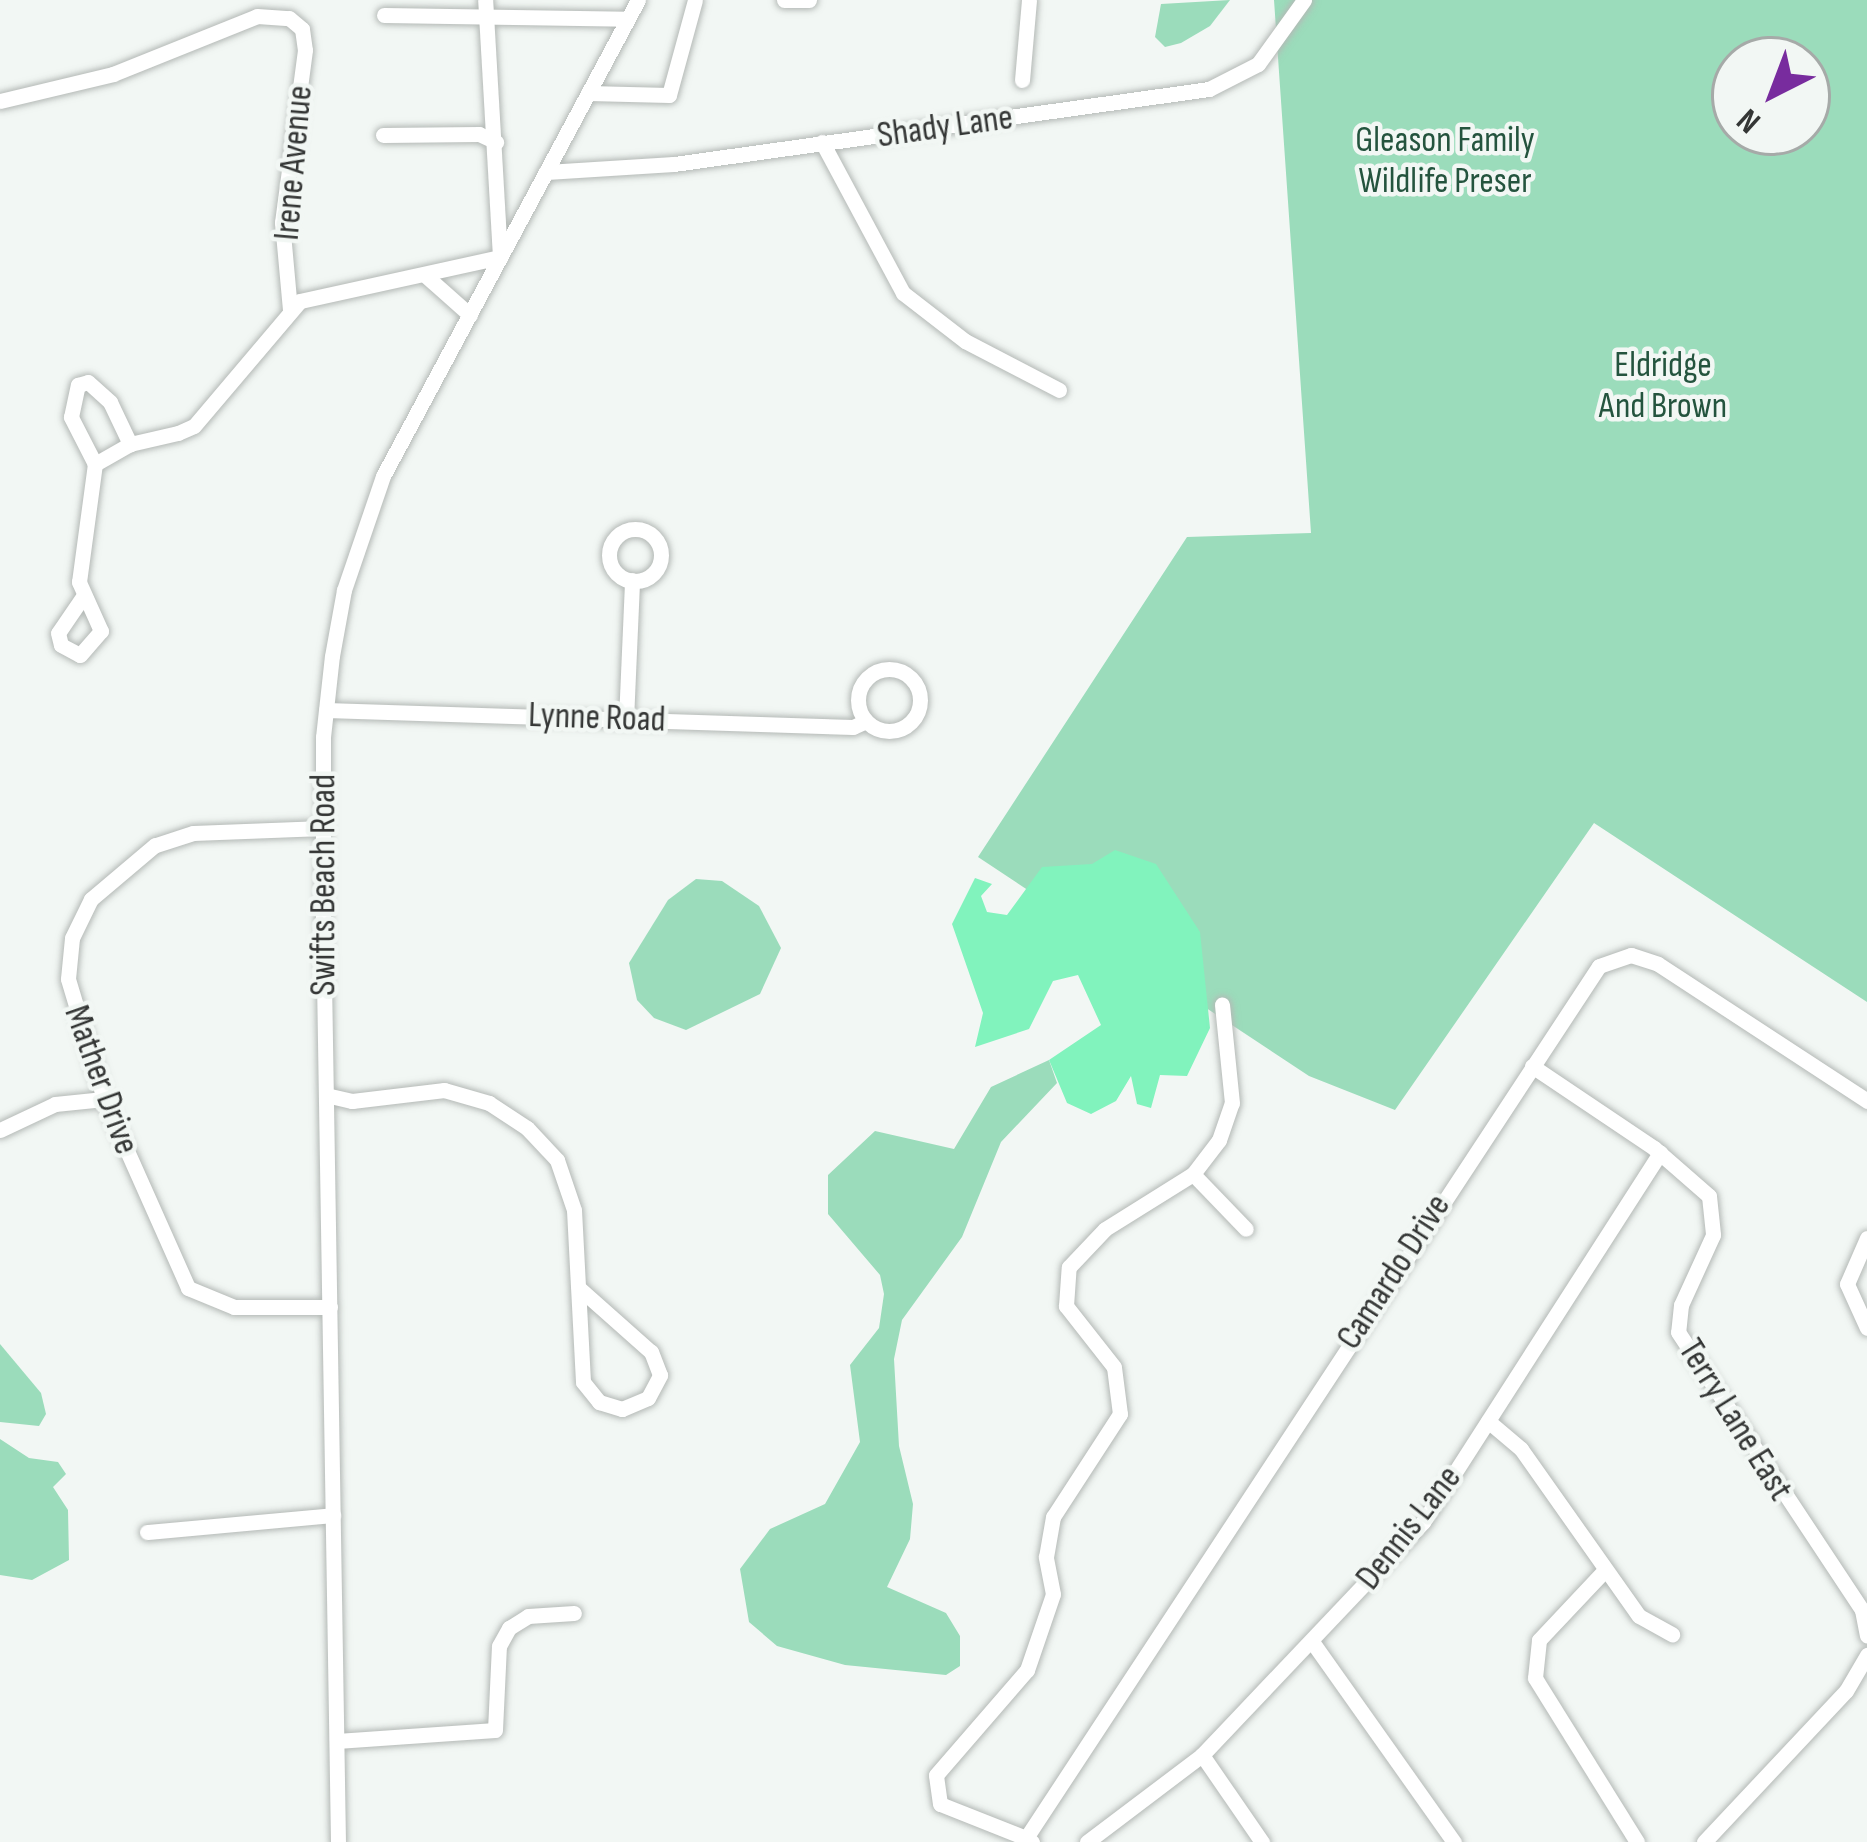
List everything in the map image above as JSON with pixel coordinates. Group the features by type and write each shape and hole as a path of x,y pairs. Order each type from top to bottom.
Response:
{"street":[{"path":"95,464 130,444 194,426 290,310 369,282 425,275 500,257 485,0"},
{"name":"Swifts Beach Road","path":"338,1842 323,828 326,710 358,541 383,476 638,0"},
{"path":"588,93 669,95 695,0"},
{"path":"784,2 809,0"},
{"path":"1022,80 1030,0"},
{"name":"Shady Lane","path":"546,172 674,164 1209,89 1258,64 1304,0"},
{"path":"384,15 627,20"},
{"name":"Irene Avenue","path":"0,101 113,74 257,16 293,21 305,50 282,222 290,310"},
{"path":"383,135 479,134 496,142"},
{"path":"822,142 903,293 949,331 1059,390"},
{"path":"425,275 470,315"},
{"path":"82,598 95,464 71,417 68,402 78,385 88,382 110,402 130,444"},
{"path":"626,719 632,580"},
{"name":"Lynne Road","path":"326,710 853,727 866,721 888,731 910,723 920,701 912,679 891,669 868,677 859,698 866,721"},
{"name":"Mather Drive","path":"323,828 193,833 154,844 91,899 72,938 68,979 104,1099 188,1288 234,1307 330,1307"},
{"name":"Camardo Drive","path":"1029,1840 1599,966 1642,956 1867,1101"},
{"path":"1029,1840 940,1804 936,1775 944,1758 1027,1670 1053,1594 1046,1557 1052,1517 1120,1414 1114,1366 1066,1306 1069,1267 1106,1229 1193,1174 1230,1114 1222,1005"},
{"name":"Terry Lane East","path":"1532,1066 1660,1153 1714,1205 1713,1235 1681,1305 1678,1332 1862,1610 1867,1636"},
{"path":"326,1095 352,1101 444,1090 489,1103 527,1128 557,1160 574,1210 584,1382 599,1402 622,1409 648,1398 660,1375 651,1352 579,1288"},
{"path":"0,1130 56,1104 104,1099"},
{"name":"Dennis Lane","path":"1087,1842 1202,1755 1423,1522 1660,1153"},
{"path":"1193,1174 1246,1229"},
{"path":"1867,1238 1847,1284 1867,1328"},
{"path":"1488,1421 1521,1449 1640,1616 1672,1634"},
{"path":"147,1532 333,1515"},
{"path":"1604,1571 1539,1640 1535,1678 1637,1842"},
{"path":"337,1741 496,1730 499,1646 509,1628 528,1616 574,1613"},
{"path":"1312,1642 1454,1842"},
{"path":"1704,1842 1846,1690 1867,1655"},
{"path":"1202,1755 1262,1842"}],"green space":[{"path":"1230,0 1210,26 1181,43 1165,47 1155,37 1161,4"},
{"path":"1274,0 1867,0 1867,1002 1594,823 1395,1110 1309,1076 978,857 1187,537 1311,533"},
{"path":"696,879 722,881 759,906 781,948 760,994 686,1030 654,1018 637,1000 629,963 668,900"},
{"path":"1049,1060 1057,1083 1001,1142 962,1237 902,1320 894,1359 899,1446 913,1504 910,1539 887,1587 946,1613 960,1636 960,1666 946,1675 845,1665 777,1646 749,1622 740,1569 770,1529 825,1504 860,1442 850,1365 879,1328 884,1294 880,1275 828,1214 828,1175 875,1131 954,1149 991,1087"},
{"path":"0,1344 41,1393 46,1414 39,1426 0,1422"},
{"path":"0,1439 29,1458 58,1462 66,1474 53,1487 68,1510 69,1560 32,1580 0,1575"}],"shaded area":[{"path":"1115,850 1156,864 1200,932 1210,1028 1187,1076 1160,1075 1151,1108 1137,1104 1131,1076 1116,1101 1091,1114 1067,1103 1049,1060 1101,1025 1078,975 1053,981 1029,1029 975,1047 983,1013 952,924 975,878 992,884 981,896 987,912 1007,915 1042,867 1092,864"}],"park label":[{"name":"Gleason Family Wildlife Preser","path":"1445,160"},
{"name":"Eldridge And Brown","path":"1663,386"}]}
